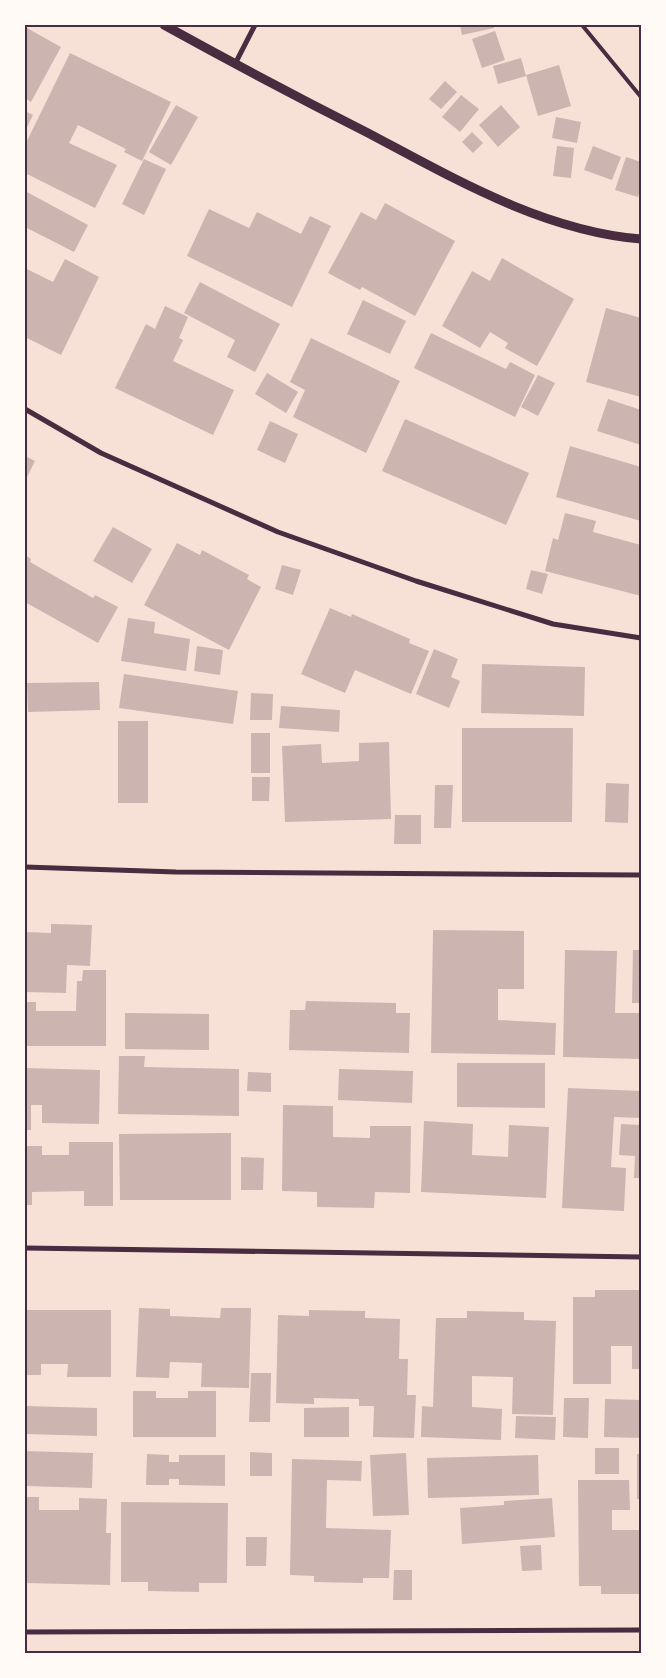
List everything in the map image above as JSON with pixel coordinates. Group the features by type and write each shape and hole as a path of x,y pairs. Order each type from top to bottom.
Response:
{"street":[{"path":"164,25 407,154 499,200 579,230 641,239"},
{"path":"235,64 255,25"},
{"path":"25,409 101,453 278,532 416,581 553,624 641,638"},
{"path":"25,867 176,872 641,875"},
{"path":"25,1248 641,1257"},
{"path":"25,1632 641,1630"}],"lane":[{"path":"582,25 641,97"}],"building":[{"path":"460,25 494,25 494,28 462,35"},
{"path":"25,27 61,47 31,102 25,98"},
{"path":"495,31 505,60 482,68 472,39"},
{"path":"70,53 171,102 142,161 124,152 126,149 78,125 69,143 117,165 95,208 25,173 25,145"},
{"path":"521,58 526,76 498,84 493,66"},
{"path":"559,65 571,106 538,116 526,75"},
{"path":"445,81 457,92 441,109 429,99"},
{"path":"461,95 479,109 460,132 442,117"},
{"path":"176,105 198,117 171,165 149,152"},
{"path":"501,105 520,127 498,147 479,125"},
{"path":"25,111 33,115 25,131"},
{"path":"556,117 581,122 577,143 552,138"},
{"path":"472,132 483,143 473,153 462,142"},
{"path":"557,146 574,148 571,178 553,176"},
{"path":"593,146 621,157 612,180 584,170"},
{"path":"626,157 641,162 641,188 638,197 615,190"},
{"path":"144,159 166,169 144,215 122,204"},
{"path":"25,191 88,225 74,252 25,227"},
{"path":"385,203 455,241 415,316 362,287 360,290 328,273 361,212 376,220"},
{"path":"209,209 249,228 257,212 301,234 310,216 331,226 292,307 187,256"},
{"path":"502,258 574,299 537,366 505,348 508,343 490,332 480,348 442,326 472,271 490,281"},
{"path":"65,259 99,277 61,355 25,337 25,268 53,282"},
{"path":"200,282 280,324 255,372 227,357 235,340 184,313"},
{"path":"363,300 406,321 390,354 347,334"},
{"path":"165,306 188,317 179,338 183,340 173,361 234,390 213,435 115,388 146,324 155,329"},
{"path":"606,308 641,318 641,397 586,382"},
{"path":"431,333 506,369 510,362 535,375 515,417 414,368"},
{"path":"311,338 400,381 366,453 293,417 305,390 290,382"},
{"path":"267,373 298,392 286,413 255,394"},
{"path":"538,375 555,383 538,416 521,407"},
{"path":"608,399 641,410 641,445 597,431"},
{"path":"405,419 529,473 506,525 382,471"},
{"path":"270,421 298,434 285,463 257,450"},
{"path":"570,446 641,467 641,521 556,497"},
{"path":"25,456 35,461 25,481"},
{"path":"565,513 596,521 593,532 641,545 641,596 545,571 553,538 558,540"},
{"path":"113,527 152,549 132,583 93,561"},
{"path":"177,543 200,555 202,550 249,575 247,579 261,587 229,650 144,605"},
{"path":"25,555 31,559 30,562 93,598 95,595 118,607 98,643 25,602"},
{"path":"282,565 301,570 293,595 275,589"},
{"path":"531,570 548,574 542,594 526,589"},
{"path":"330,608 351,617 352,614 410,639 409,643 429,651 411,694 355,670 345,693 301,674"},
{"path":"128,618 155,622 154,633 190,639 186,671 121,661"},
{"path":"197,646 223,650 220,675 194,671"},
{"path":"434,649 458,659 451,677 460,681 449,708 416,694"},
{"path":"482,664 585,667 584,716 481,713"},
{"path":"124,674 238,691 233,724 119,708"},
{"path":"99,682 100,710 28,712 27,683"},
{"path":"251,693 273,694 272,720 250,720"},
{"path":"281,706 340,710 339,732 279,728"},
{"path":"118,721 148,721 148,803 118,803"},
{"path":"462,728 573,728 572,822 462,822"},
{"path":"251,733 270,733 270,773 251,773"},
{"path":"389,742 391,819 285,822 282,746 321,744 322,763 359,761 359,743"},
{"path":"252,777 270,777 269,801 252,801"},
{"path":"606,783 629,784 628,823 605,822"},
{"path":"435,785 453,785 451,828 434,828"},
{"path":"395,815 421,815 421,844 394,844"},
{"path":"51,924 92,925 90,966 67,965 66,993 25,992 25,932 51,933"},
{"path":"433,930 524,931 524,989 498,989 498,1020 556,1023 555,1055 431,1053"},
{"path":"565,950 617,951 615,1013 641,1013 641,1059 563,1057"},
{"path":"633,950 641,950 641,1003 632,1003"},
{"path":"83,970 106,970 106,1046 25,1046 25,1002 36,1002 36,1011 76,1011 77,981 82,981"},
{"path":"306,1001 396,1003 396,1013 410,1013 409,1053 289,1050 290,1010 305,1010"},
{"path":"125,1013 209,1014 209,1050 125,1049"},
{"path":"119,1056 145,1056 144,1067 239,1069 239,1116 118,1114"},
{"path":"457,1063 545,1063 545,1108 457,1107"},
{"path":"25,1068 100,1070 99,1124 42,1123 42,1105 31,1105 31,1130 25,1130"},
{"path":"339,1069 413,1071 412,1103 338,1100"},
{"path":"248,1072 271,1073 271,1092 247,1091"},
{"path":"568,1088 641,1091 641,1118 614,1117 611,1167 626,1168 624,1211 562,1208"},
{"path":"283,1105 333,1106 333,1137 370,1138 370,1126 411,1126 410,1193 375,1192 374,1208 317,1207 317,1192 282,1191"},
{"path":"424,1121 473,1124 472,1155 508,1157 509,1125 549,1127 546,1198 421,1192"},
{"path":"621,1124 641,1125 641,1178 634,1178 635,1156 619,1155"},
{"path":"231,1133 231,1200 120,1200 119,1134"},
{"path":"69,1142 113,1142 113,1206 84,1206 84,1191 32,1192 32,1205 25,1205 25,1146 42,1146 42,1155 69,1155"},
{"path":"241,1157 264,1158 263,1190 241,1190"},
{"path":"595,1290 641,1290 641,1369 632,1369 632,1346 611,1346 611,1384 573,1384 573,1297 595,1297"},
{"path":"139,1308 170,1309 170,1316 220,1318 221,1308 251,1308 249,1388 201,1387 202,1363 170,1362 169,1378 136,1377"},
{"path":"25,1310 111,1310 111,1377 67,1377 68,1364 41,1364 41,1375 25,1375"},
{"path":"309,1310 365,1311 365,1318 400,1319 399,1359 408,1359 407,1395 416,1395 414,1438 373,1437 374,1406 359,1406 359,1399 314,1398 314,1404 276,1403 278,1315 309,1316"},
{"path":"467,1311 524,1312 524,1320 556,1321 553,1415 512,1414 513,1377 472,1376 472,1407 502,1409 501,1440 421,1437 422,1406 433,1407 436,1318 467,1318"},
{"path":"251,1373 271,1373 270,1422 249,1422"},
{"path":"133,1391 156,1391 156,1398 188,1398 188,1391 216,1391 216,1437 133,1437"},
{"path":"564,1398 589,1398 588,1438 563,1437"},
{"path":"605,1399 641,1400 641,1438 604,1437"},
{"path":"25,1406 97,1408 97,1436 25,1434"},
{"path":"349,1407 349,1437 304,1437 304,1408"},
{"path":"516,1416 556,1417 555,1440 515,1438"},
{"path":"595,1448 619,1448 619,1474 595,1474"},
{"path":"25,1451 93,1453 92,1488 25,1486"},
{"path":"250,1452 272,1453 272,1476 250,1476"},
{"path":"406,1453 409,1515 373,1516 370,1455"},
{"path":"147,1454 169,1455 169,1462 179,1462 179,1455 225,1455 225,1486 179,1485 179,1479 169,1479 169,1485 146,1485"},
{"path":"637,1454 641,1454 641,1499 637,1499"},
{"path":"538,1455 539,1495 428,1498 427,1458"},
{"path":"292,1459 362,1461 361,1481 327,1480 326,1528 391,1530 389,1578 363,1578 363,1583 314,1582 314,1576 290,1575"},
{"path":"578,1480 629,1480 630,1510 612,1510 612,1530 641,1530 641,1594 601,1594 601,1586 579,1586"},
{"path":"25,1497 39,1497 39,1510 79,1510 79,1498 107,1499 106,1533 111,1533 110,1585 25,1583"},
{"path":"552,1498 555,1537 462,1544 460,1508 504,1505 504,1501"},
{"path":"121,1502 228,1503 227,1583 199,1583 199,1592 148,1591 148,1582 121,1582"},
{"path":"246,1537 267,1537 266,1566 246,1566"},
{"path":"541,1545 542,1570 522,1571 520,1546"},
{"path":"394,1570 412,1570 412,1600 393,1600"}]}
